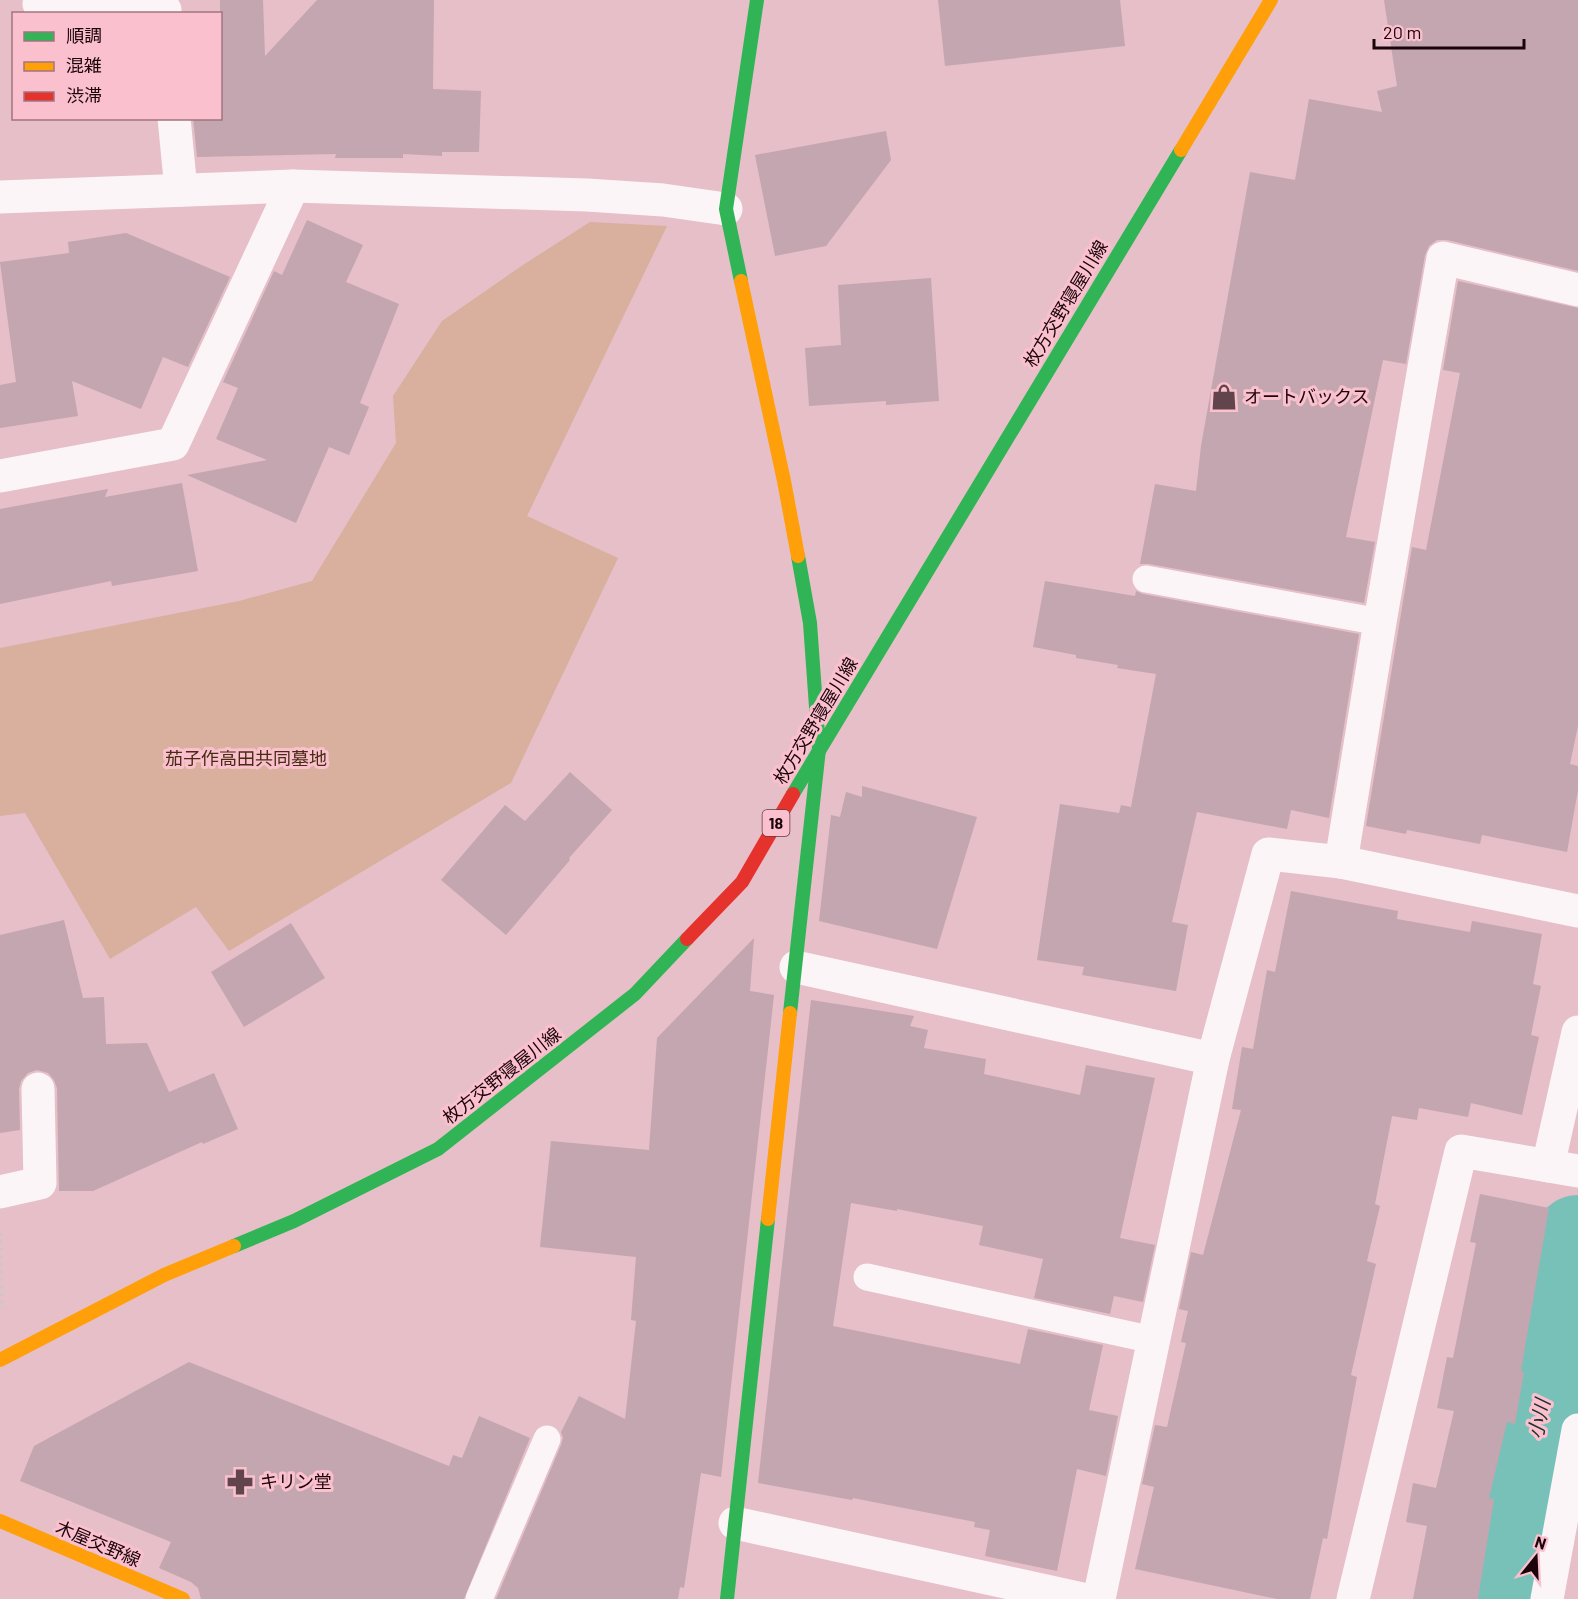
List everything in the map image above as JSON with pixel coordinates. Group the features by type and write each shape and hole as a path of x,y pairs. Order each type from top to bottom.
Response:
{"main road":[{"path":"727,1599 819,749 810,623 784,481 726,210 757,0"},
{"name":"枚方交野寝屋川線","path":"2,1359 164,1275 294,1221 438,1149 634,994 742,882 819,749 1271,0"},
{"name":"木屋交野線","path":"0,1521 183,1599"}],"street":[{"path":"39,4 165,10 165,12"},
{"path":"174,120 181,190"},
{"path":"0,476 172,444 293,186"},
{"path":"0,197 293,186 587,195 663,200 726,210"},
{"path":"1341,862 1443,258 1578,290"},
{"path":"1099,1599 1212,1059 1268,854 1341,862 1578,911"},
{"path":"796,967 1212,1059"},
{"path":"1353,1599 1461,1151 1563,1168 1578,1032"},
{"path":"0,1192 40,1183 38,1089"},
{"path":"1547,1599 1578,1430"},
{"path":"735,1523 1083,1599"}],"lane":[{"path":"1146,579 1380,622"},
{"path":"867,1277 1153,1340"},
{"path":"479,1599 547,1439"}],"path":[{"path":"0,1233 2,1359"}],"green space":[{"name":"茄子作高田共同墓地","path":"590,222 667,226 527,516 618,558 511,783 229,951 196,907 110,959 25,813 0,816 0,648 239,601 312,581 396,443 393,396 442,321"}],"building":[{"path":"220,0 263,0 265,56 317,0 434,0 433,89 481,91 479,152 442,152 442,156 403,154 403,158 335,158 336,154 197,157 193,120 222,120 222,12 220,12"},
{"path":"938,0 1120,0 1125,46 945,66"},
{"path":"1384,0 1578,0 1578,271 1447,240 1437,240 1429,246 1425,255 1406,364 1383,360 1346,537 1375,542 1364,603 1140,564 1155,484 1196,491 1201,446 1250,172 1295,180 1309,99 1382,112 1377,91 1397,86"},
{"path":"886,131 891,160 826,246 775,256 755,155"},
{"path":"307,220 363,245 346,282 399,304 360,403 369,407 349,455 329,447 296,523 187,475 267,460 216,439 238,388 223,382 274,271 282,275"},
{"path":"126,233 230,277 188,367 163,357 141,409 72,381 78,416 0,428 0,385 16,382 0,262 69,253 68,242"},
{"path":"931,278 939,401 886,405 886,401 809,406 805,348 841,345 838,285"},
{"path":"1458,281 1578,308 1578,726 1570,764 1578,766 1578,790 1567,852 1482,835 1480,844 1407,830 1406,834 1366,826 1412,547 1426,550 1460,373 1443,370"},
{"path":"182,483 198,571 112,586 111,581 0,604 0,509 108,489 105,497"},
{"path":"1045,581 1135,596 1136,591 1359,634 1329,818 1291,810 1287,829 1197,812 1172,922 1188,925 1176,991 1082,975 1084,967 1037,960 1060,804 1119,813 1121,805 1131,807 1156,674 1117,668 1118,665 1076,658 1076,655 1033,647"},
{"path":"570,772 612,810 506,935 441,880 505,805 525,821"},
{"path":"862,786 977,817 937,949 819,921 831,815 840,817 846,792 862,797"},
{"path":"1291,891 1398,911 1397,919 1470,932 1472,921 1542,934 1533,984 1541,986 1531,1035 1539,1037 1522,1115 1471,1103 1468,1117 1419,1108 1417,1120 1392,1116 1375,1204 1380,1206 1367,1261 1376,1264 1351,1375 1357,1377 1327,1539 1323,1538 1310,1599 1277,1599 1135,1569 1154,1487 1142,1484 1155,1425 1167,1427 1186,1343 1181,1342 1188,1311 1179,1309 1191,1252 1203,1255 1241,1110 1232,1109 1242,1047 1253,1049 1267,970 1275,972"},
{"path":"64,920 83,998 104,997 106,1044 147,1043 169,1092 214,1073 238,1129 203,1144 202,1142 93,1191 59,1191 57,1088 48,1073 37,1070 28,1073 21,1081 19,1089 20,1130 0,1133 0,935"},
{"path":"291,923 325,978 244,1027 211,972"},
{"path":"754,938 750,991 774,995 721,1477 701,1473 684,1588 680,1587 678,1599 496,1599 561,1445 563,1438 561,1432 579,1396 625,1419 636,1321 631,1320 636,1257 540,1247 551,1141 649,1150 657,1038"},
{"path":"811,1000 914,1016 910,1026 928,1030 924,1048 986,1059 984,1074 1080,1095 1086,1065 1155,1078 1120,1238 1155,1245 1143,1302 1114,1296 1110,1314 1034,1298 1043,1259 979,1245 983,1226 897,1209 897,1211 851,1203 833,1326 1020,1364 1028,1329 1103,1345 1089,1410 1118,1416 1106,1476 1077,1469 1057,1571 985,1556 990,1530 974,1527 975,1522 853,1498 852,1500 758,1483"},
{"path":"1480,1194 1549,1208 1521,1371 1524,1372 1515,1424 1507,1422 1489,1498 1494,1499 1478,1599 1413,1599 1427,1526 1406,1522 1413,1483 1436,1488 1454,1411 1437,1408 1447,1357 1453,1358 1476,1243 1470,1242"},
{"path":"189,1362 449,1466 453,1455 462,1458 479,1416 530,1438 464,1599 201,1599 198,1588 191,1582 159,1568 171,1542 20,1481 34,1446"}],"waterway":[{"name":"小川","path":"1500,1599 1578,1240"}],"traffic: fast":[{"path":"741,281 726,209 757,0"},
{"path":"793,794 1181,150"},
{"path":"790,1013 819,749 810,623 798,556"},
{"path":"234,1246 294,1221 438,1149 635,994 687,939"},
{"path":"727,1599 768,1219"}],"traffic: slow":[{"path":"1181,150 1271,0"},
{"path":"741,281 798,556"},
{"path":"768,1219 790,1013"},
{"path":"0,1360 164,1275 234,1246"},
{"path":"0,1521 183,1599"}],"traffic: jam":[{"path":"687,939 742,882 793,794"}],"place":[{"name":"オートバックス","path":"1224,397"},
{"name":"キリン堂","path":"240,1482"}]}
